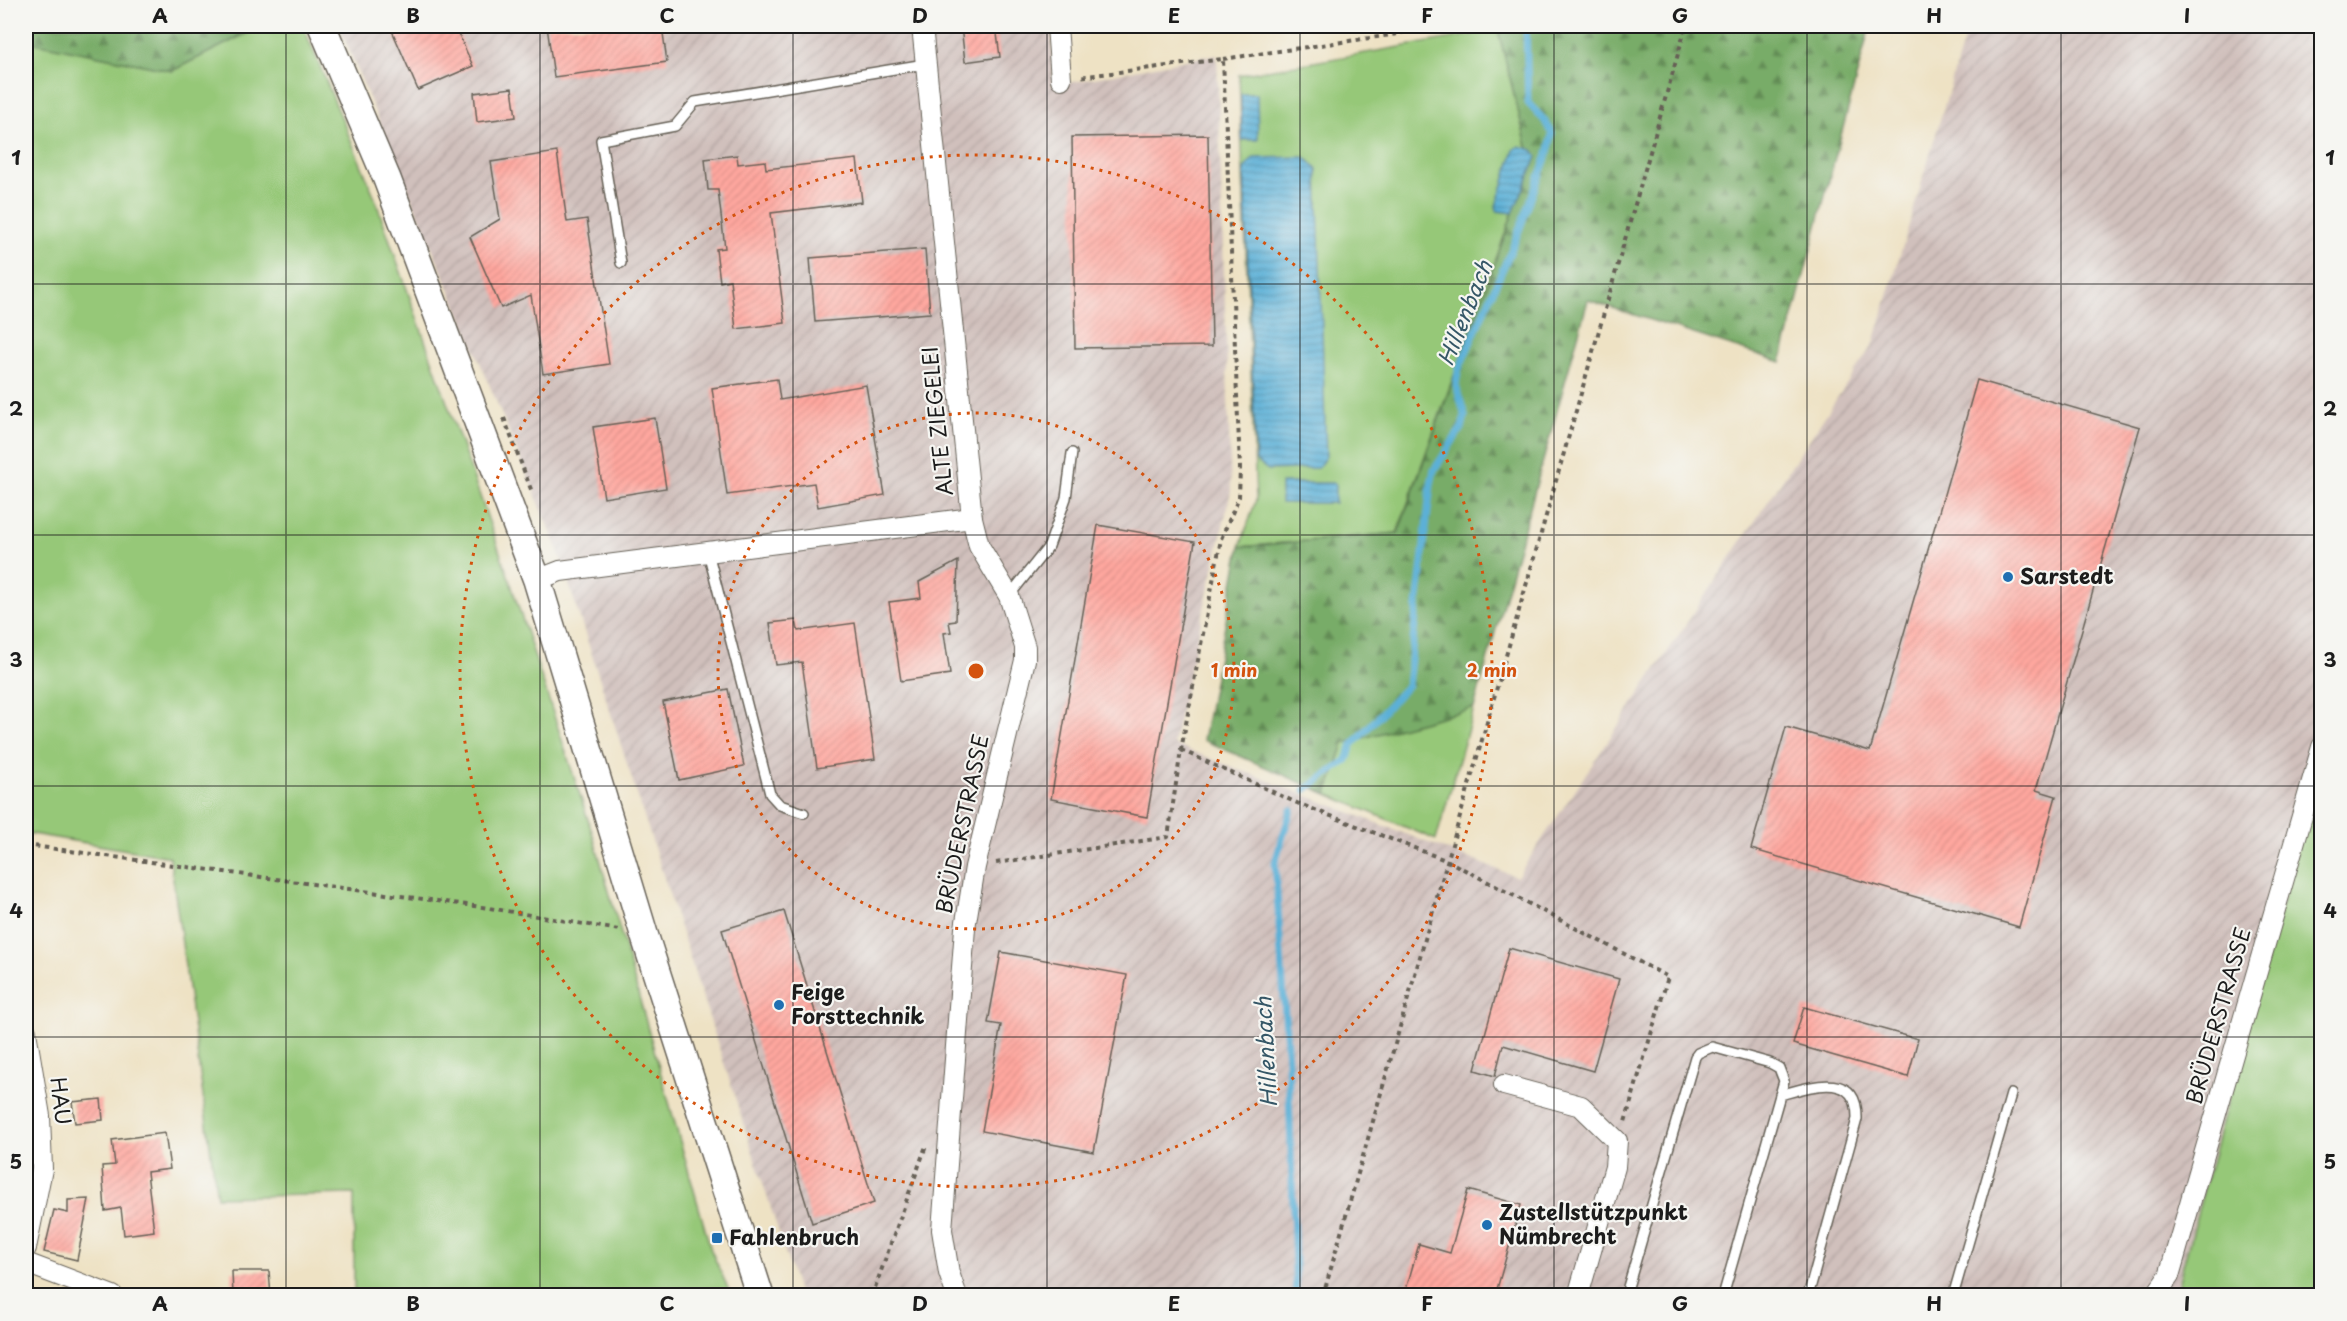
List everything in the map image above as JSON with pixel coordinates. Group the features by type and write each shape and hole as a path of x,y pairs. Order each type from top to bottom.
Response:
{"main road":[{"path":"322,26 387,179 537,580 644,934 760,1296"}],"street":[{"name":"ALTE ZIEGELEI","path":"537,580 560,571 972,518 922,26"},
{"path":"1057,26 1060,79"},
{"name":"BRÜDERSTRASSE","path":"957,1296 948,1273 942,1230 966,928 975,867 1025,660 1024,647 1009,596 978,546 972,518"},
{"name":"BRÜDERSTRASSE","path":"2155,1296 2169,1276 2322,747"},
{"name":"HAU","path":"26,1032 40,1116 42,1169 26,1248"},
{"path":"1503,1085 1581,1106 1617,1141 1615,1167 1578,1296"},
{"path":"26,1263 113,1296"}],"lane":[{"path":"621,263 601,140 675,126 695,102 926,64"},
{"path":"1009,596 1049,546 1066,498 1072,453"},
{"path":"708,552 770,794 780,806 804,813"},
{"path":"1628,1287 1695,1057 1698,1053 1712,1047 1770,1063 1782,1074 1784,1081 1723,1296"},
{"path":"1780,1095 1816,1084 1835,1085 1848,1093 1854,1100 1858,1111 1808,1296"},
{"path":"1953,1296 2011,1094"}],"path":[{"path":"1060,79 1398,34 1413,26"},
{"path":"1323,1296 1686,26"},
{"path":"975,867 1168,837 1181,750 1221,539 1239,497 1240,468 1223,59"},
{"path":"1181,750 1297,802 1448,861 1668,977 1616,1150"},
{"path":"26,845 489,908 644,934"},
{"path":"872,1296 930,1135"}],"shaded area":[{"path":"339,26 1052,26 1053,86 1217,54 1231,491 1173,744 1517,877 1874,343 1968,26 2321,26 2321,751 2174,1295 799,1295 556,544"}],"green space":[{"path":"26,26 261,26 172,71 26,41"},
{"path":"261,26 303,26 373,193 510,581 593,835 711,1250 731,1295 354,1295 354,1194 217,1197 170,857 26,833 26,41 172,71"},
{"path":"1497,26 1629,26 1636,29 1637,26 1870,26 1781,362 1588,300 1474,708 1344,743 1327,794 1203,740 1240,547 1398,533 1531,162"},
{"path":"1498,30 1531,162 1397,533 1240,547 1256,500 1239,75"},
{"path":"1474,708 1436,840 1327,794 1344,743"},
{"path":"2321,761 2321,1295 2175,1295"}],"water":[{"path":"1241,94 1257,94 1258,140 1242,140"},
{"path":"1519,146 1533,150 1537,157 1513,213 1497,211 1496,206 1514,150"},
{"path":"1305,157 1317,169 1326,456 1318,468 1268,470 1256,461 1244,169 1253,158"},
{"path":"1281,483 1335,483 1335,503 1281,503"}],"building":[{"path":"390,26 455,26 473,66 418,90"},
{"path":"547,26 662,26 667,62 554,77"},
{"path":"961,26 996,26 1000,57 965,62"},
{"path":"512,88 516,117 477,122 474,93"},
{"path":"1208,135 1212,346 1075,348 1072,137"},
{"path":"557,152 567,222 587,219 609,364 543,374 531,295 501,308 470,237 500,219 491,162"},
{"path":"737,155 738,164 765,161 766,169 857,159 862,202 771,213 785,323 736,329 730,280 720,282 716,249 725,248 718,190 708,190 705,159"},
{"path":"925,249 930,313 815,322 810,258"},
{"path":"777,379 780,400 866,385 885,495 818,507 814,483 727,495 712,388"},
{"name":"Sarstedt","path":"1977,380 2140,427 2036,790 2056,796 2019,927 1751,849 1786,727 1870,751"},
{"path":"655,418 666,488 604,498 593,427"},
{"path":"1098,525 1195,542 1147,817 1051,799"},
{"path":"958,561 956,621 949,622 951,632 944,633 950,674 901,681 889,602 921,598 919,582"},
{"path":"796,620 798,631 855,623 875,759 817,768 802,662 776,665 770,623"},
{"path":"728,689 744,766 679,780 663,702"},
{"name":"Feige Forsttechnik","path":"784,911 874,1203 812,1223 722,930"},
{"path":"1509,948 1619,979 1593,1071 1503,1045 1495,1076 1475,1070"},
{"path":"1001,952 1127,975 1094,1152 982,1131 1001,1025 988,1023"},
{"path":"1804,1007 1918,1039 1908,1077 1793,1044"},
{"path":"101,1099 103,1120 75,1123 72,1102"},
{"path":"165,1133 170,1169 147,1172 154,1231 124,1235 121,1208 105,1211 102,1166 115,1165 112,1140"},
{"name":"Zustellstützpunkt Nümbrecht","path":"1468,1190 1521,1205 1495,1296 1415,1296 1405,1293 1419,1244 1450,1253"},
{"path":"89,1199 77,1260 44,1252 54,1210 68,1213 68,1200"},
{"path":"232,1271 269,1271 271,1296 233,1296"}],"waterway":[{"name":"Hillenbach","path":"1305,790 1347,760 1352,745 1408,685 1431,484 1434,470 1462,427 1465,416 1456,385 1458,371 1515,241 1549,150 1552,134 1545,121 1528,103 1526,26"},
{"name":"Hillenbach","path":"1291,810 1275,862 1288,1062 1296,1296"}],"place":[{"name":"Sarstedt","path":"2008,577"},
{"name":"Feige Forsttechnik","path":"779,1005"},
{"name":"Zustellstützpunkt Nümbrecht","path":"1487,1225"},
{"name":"Fahlenbruch","path":"717,1238"}]}
